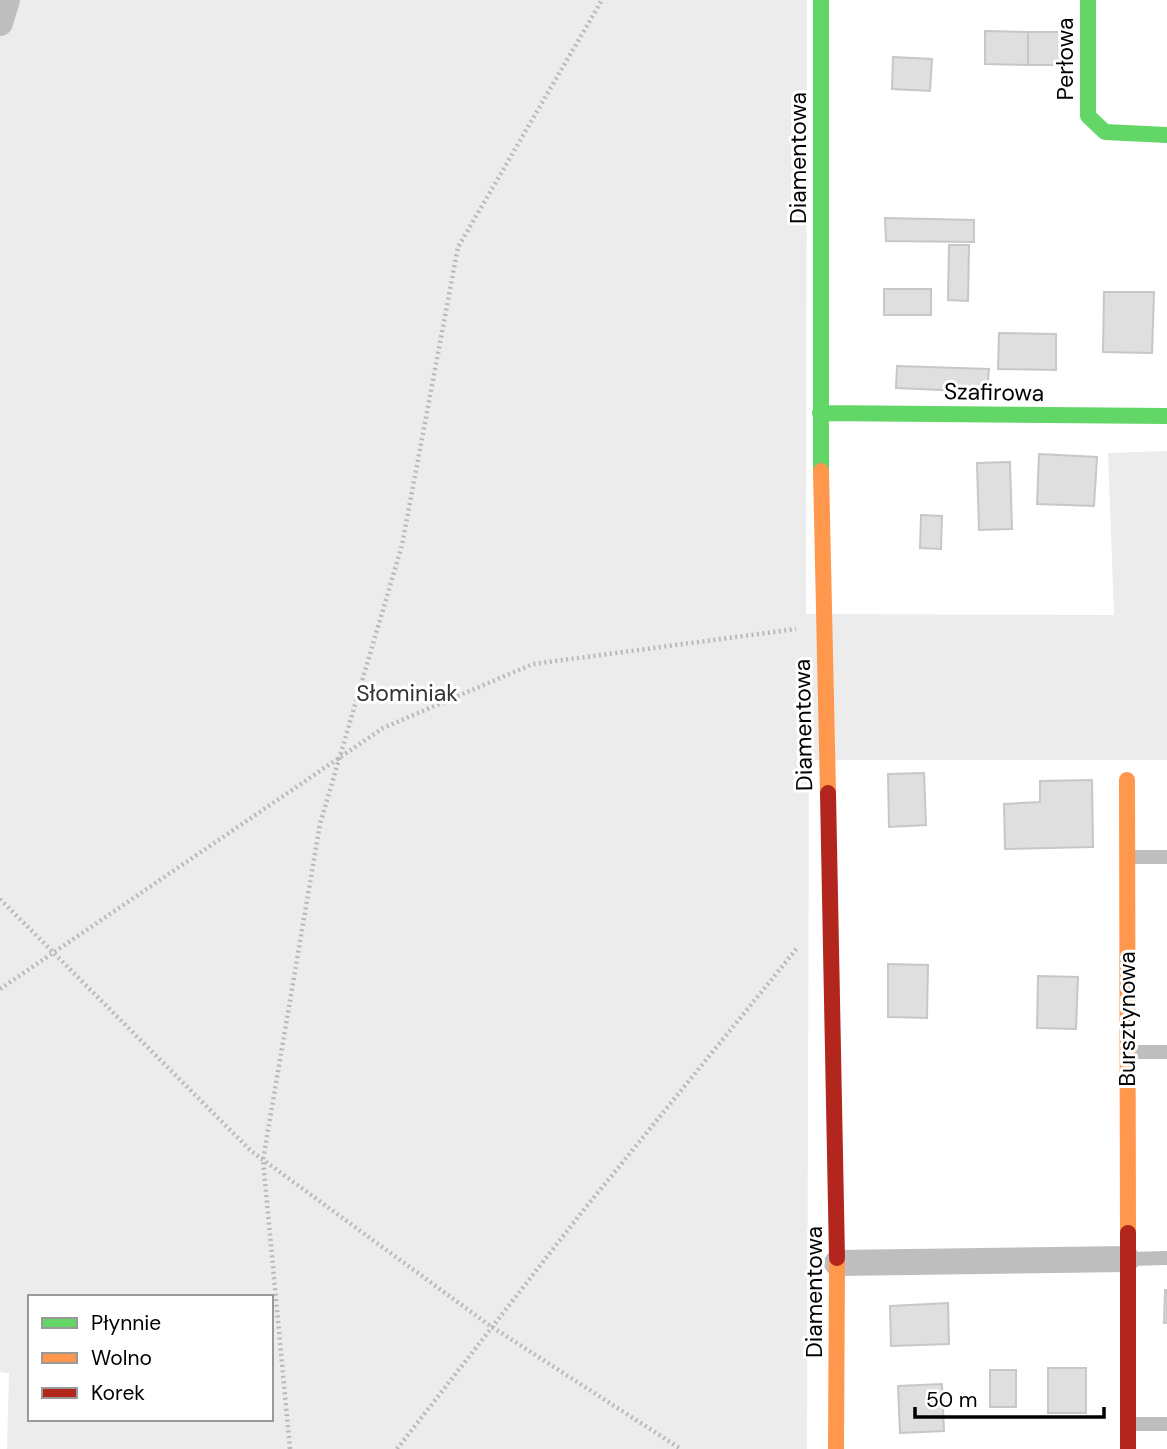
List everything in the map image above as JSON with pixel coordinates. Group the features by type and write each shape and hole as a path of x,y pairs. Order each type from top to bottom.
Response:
{"street":[{"path":"0,23 7,0"},
{"name":"Diamentowa","path":"821,0 820,413 837,1264 836,1449"},
{"name":"Perłowa","path":"1088,0 1088,116 1105,132 1167,135"},
{"name":"Szafirowa","path":"820,413 1167,416"},
{"name":"Bursztynowa","path":"1127,780 1128,1449"},
{"path":"837,1264 1127,1259"}],"lane":[{"path":"1127,857 1167,857"},
{"path":"1127,1052 1167,1052"},
{"path":"1127,1259 1167,1258"},
{"path":"1127,1424 1167,1424"}],"path":[{"path":"290,1449 263,1160 320,824 402,545 458,247 602,0"},
{"path":"0,989 383,728 533,664 824,625"},
{"path":"0,900 251,1151 492,1327 681,1449"},
{"path":"397,1449 578,1217 804,940"}],"green space":[{"name":"Słominiak","path":"0,0 807,0 806,614 1114,615 1108,453 1167,451 1167,760 809,760 807,1449 7,1449 9,1373 0,1372"}],"building":[{"path":"985,31 1028,32 1028,65 985,64"},
{"path":"1028,32 1071,32 1070,65 1028,65"},
{"path":"893,57 932,59 930,91 892,89"},
{"path":"885,218 974,220 974,242 886,241"},
{"path":"949,245 969,245 968,301 948,300"},
{"path":"884,289 931,289 931,315 884,315"},
{"path":"1104,292 1154,292 1152,353 1103,352"},
{"path":"999,333 1056,334 1056,370 998,369"},
{"path":"897,366 989,369 987,392 896,388"},
{"path":"1039,454 1097,457 1094,506 1037,504"},
{"path":"1010,462 1012,529 979,530 977,463"},
{"path":"921,515 942,516 941,549 920,548"},
{"path":"924,773 926,825 889,827 888,774"},
{"path":"1092,780 1093,847 1005,849 1004,804 1040,802 1040,781"},
{"path":"888,964 928,965 927,1018 888,1017"},
{"path":"1038,976 1078,977 1076,1029 1037,1028"},
{"path":"1167,1290 1167,1323 1164,1323"},
{"path":"948,1303 949,1344 891,1346 890,1306"},
{"path":"1048,1368 1086,1368 1086,1413 1048,1413"},
{"path":"990,1370 1016,1370 1016,1407 990,1407"},
{"path":"942,1384 944,1431 900,1433 898,1386"}],"traffic: fast":[{"path":"821,0 821,471"},
{"path":"1088,0 1088,116 1105,132 1167,135"},
{"path":"820,413 1167,416"}],"traffic: slow":[{"path":"821,471 828,793"},
{"path":"1127,780 1128,1233"},
{"path":"836,1449 837,1258"}],"traffic: jam":[{"path":"828,793 837,1258"},
{"path":"1128,1233 1128,1449"}]}
